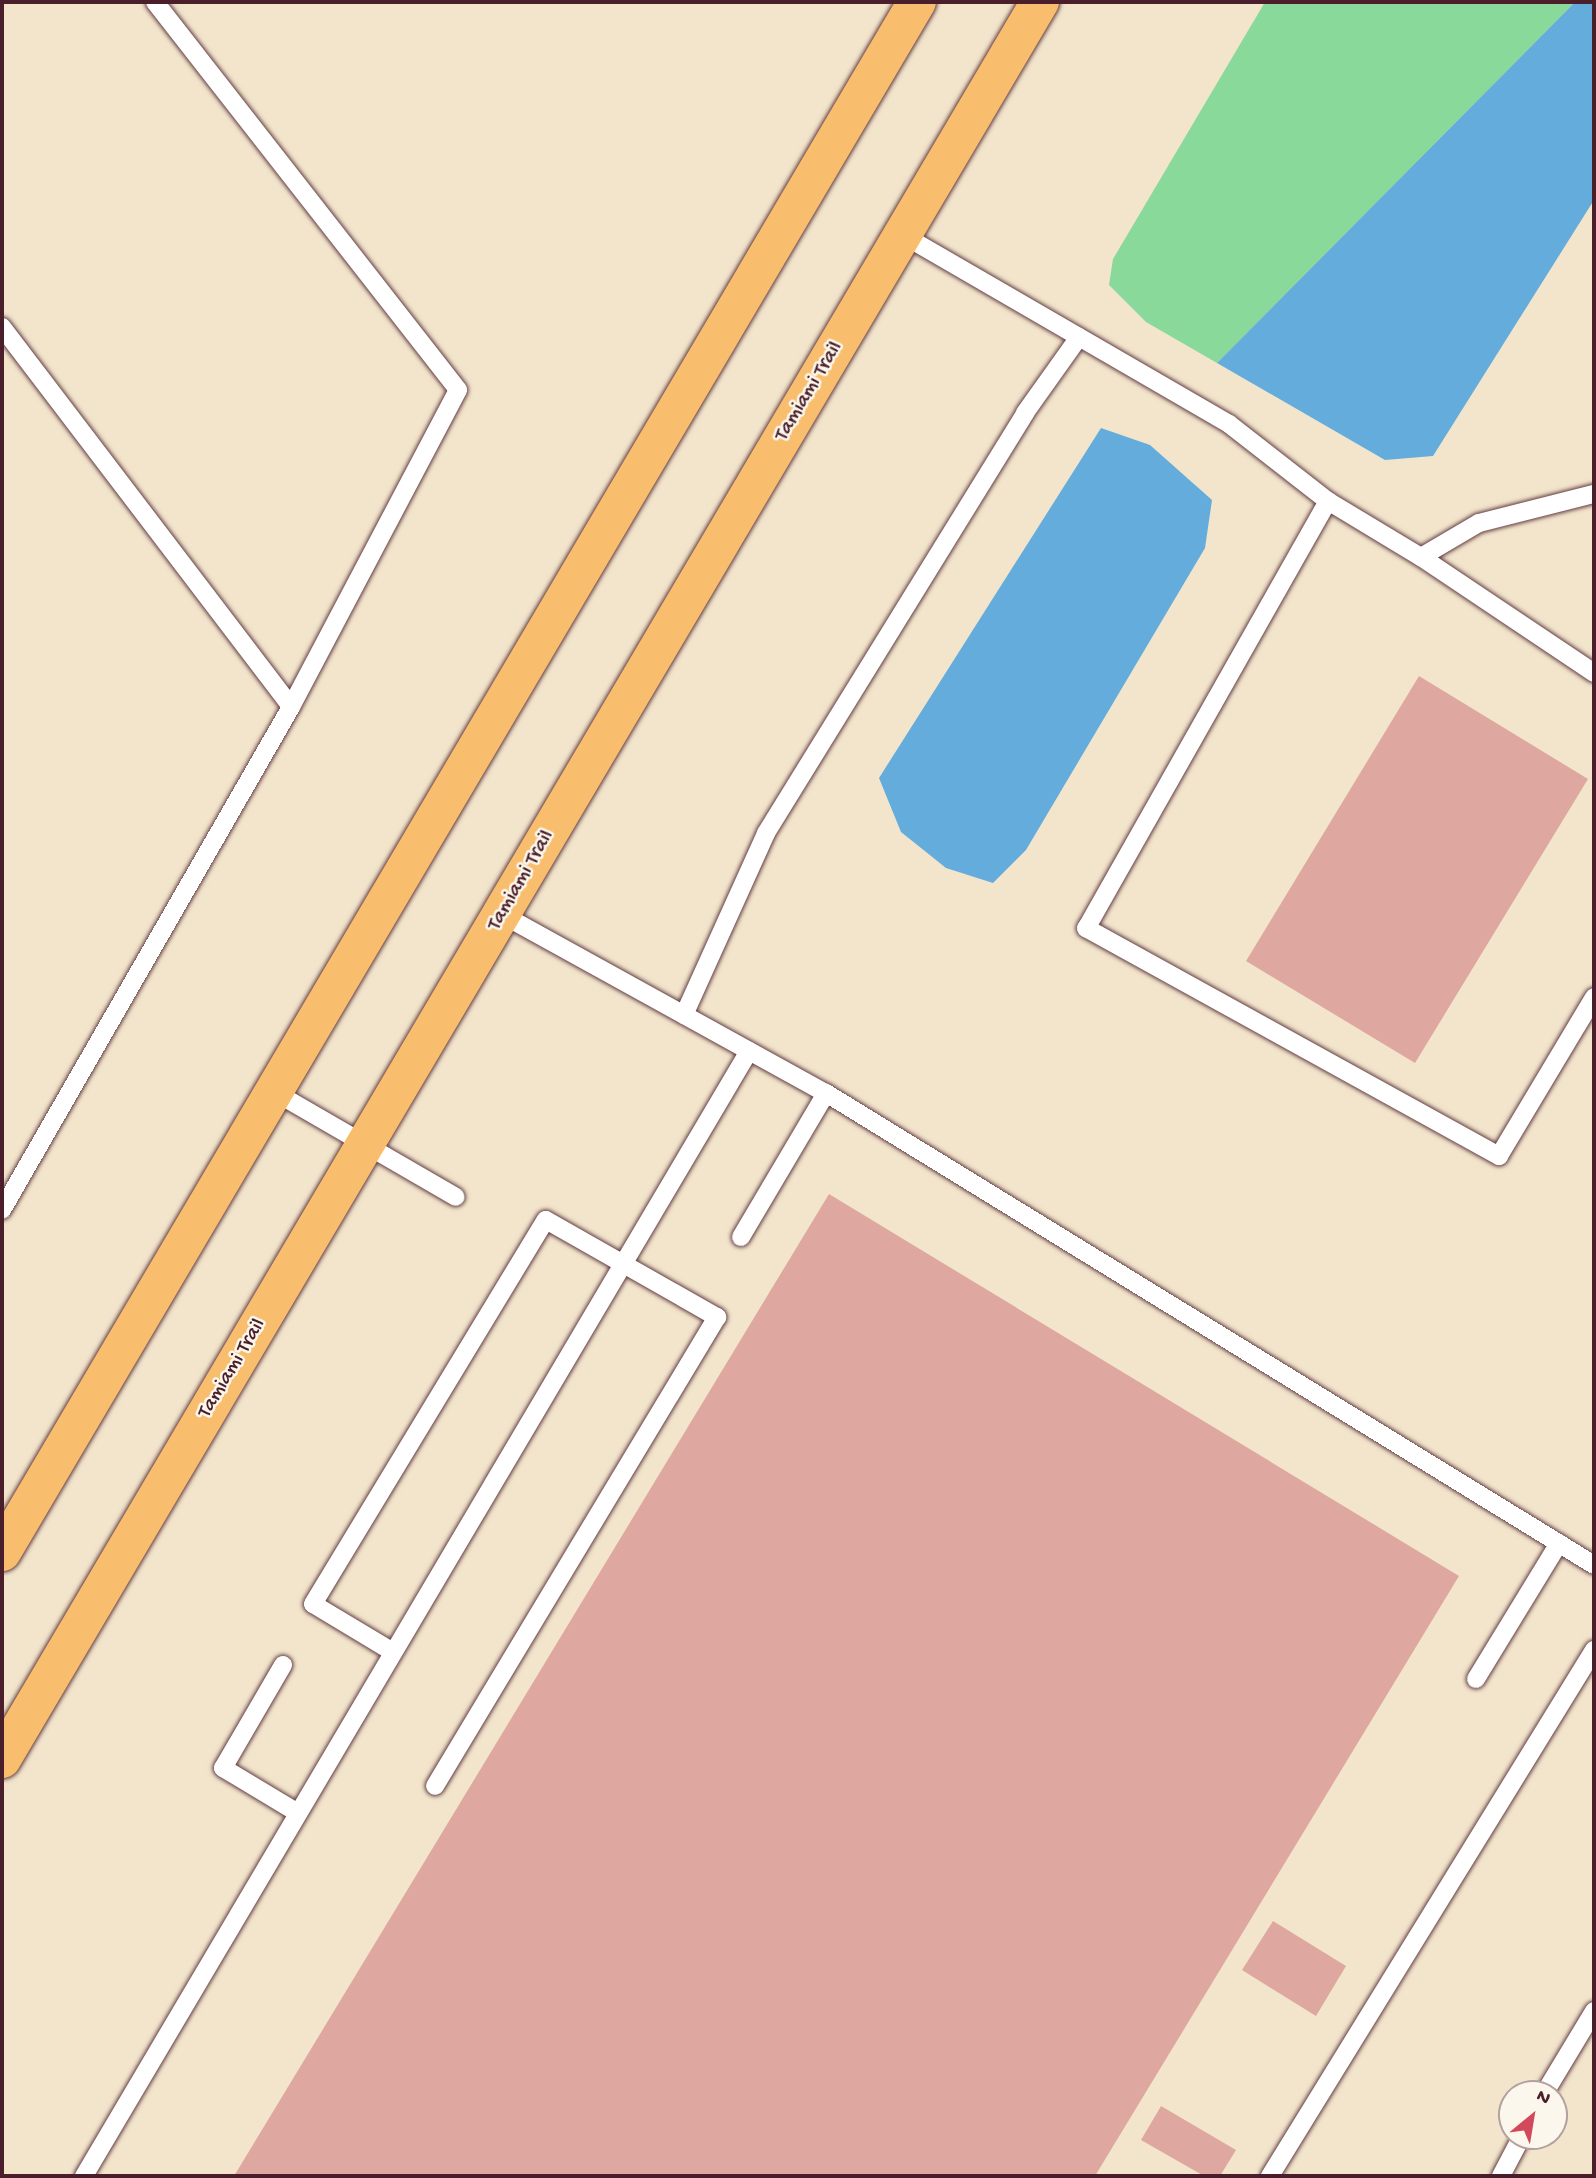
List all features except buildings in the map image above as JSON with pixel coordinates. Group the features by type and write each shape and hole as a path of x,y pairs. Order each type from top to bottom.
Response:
{"main road":[{"path":"2,1552 917,2"},
{"name":"Tamiami Trail","path":"2,1759 1041,2"}],"lane":[{"path":"2,1210 291,707 458,390 155,2"},
{"path":"903,235 1230,424 1328,502 1420,557 1594,673"},
{"path":"2,327 291,707"},
{"path":"684,1015 766,833 1025,413 1079,337"},
{"path":"1420,557 1479,523 1594,494"},
{"path":"1328,502 1086,928 1499,1156 1594,997"},
{"path":"503,915 825,1093 1594,1564"},
{"path":"84,2176 749,1051"},
{"path":"273,1091 456,1197"},
{"path":"741,1237 825,1093"},
{"path":"393,1652 313,1604 546,1220 717,1317 435,1786"},
{"path":"1476,1679 1559,1543"},
{"path":"1270,2176 1594,1650"},
{"path":"283,1665 223,1768 298,1813"},
{"path":"1553,2080 1594,2013"},
{"path":"1501,2176 1515,2150"}],"green space":[{"path":"1265,2 1575,2 1217,363 1146,322 1109,285 1113,259"}],"water":[{"path":"1575,2 1594,2 1594,200 1433,456 1385,460 1217,363"},
{"path":"1101,428 1150,445 1212,500 1205,548 1026,850 993,883 946,868 901,832 879,778"}]}
